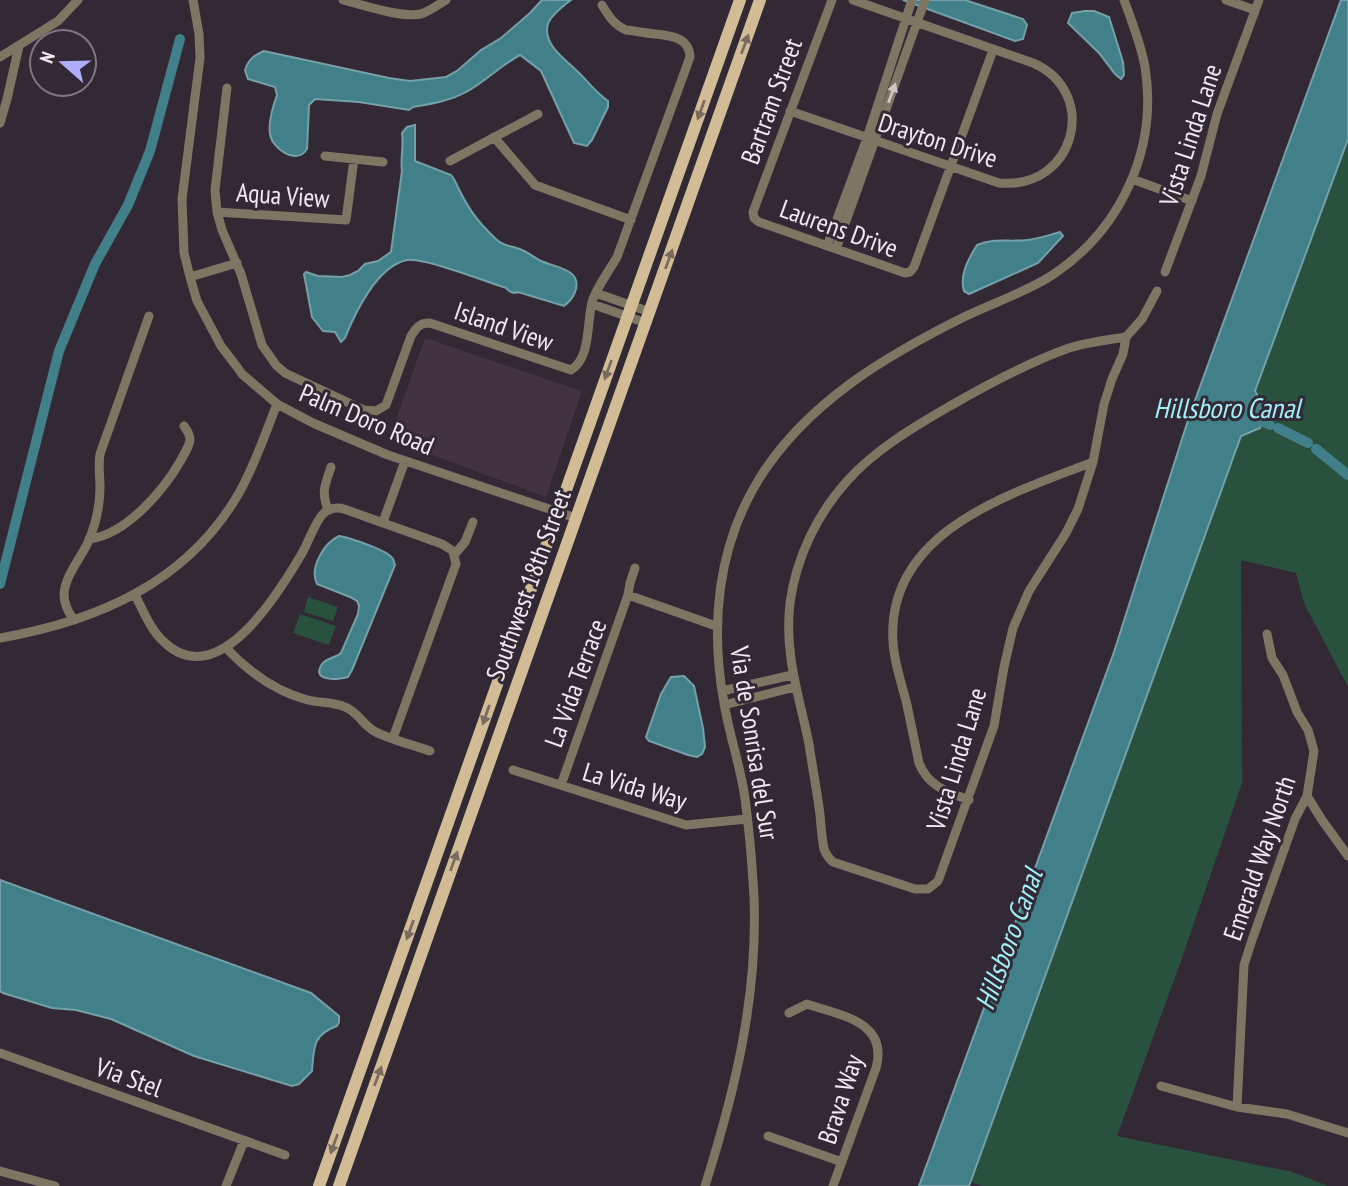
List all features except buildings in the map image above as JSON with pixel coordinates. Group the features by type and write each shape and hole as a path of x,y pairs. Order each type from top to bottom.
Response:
{"main road":[{"name":"Southwest 18th Street","path":"319,1186 740,0"},
{"name":"Southwest 18th Street","path":"339,1186 760,0"}],"street":[{"path":"0,57 58,21 78,0"},
{"name":"Palm Doro Road","path":"193,0 200,58 182,199 184,253 203,312 221,346 242,374 277,404 313,423 388,455 576,518"},
{"path":"343,0 410,14 421,14 446,0"},
{"name":"Bartram Street","path":"754,218 753,212 832,0"},
{"name":"Drayton Drive","path":"790,111 999,183 1028,181 1042,175 1053,167 1062,155 1068,142 1071,113 1067,96 1050,74 1039,66 853,0"},
{"name":"Via de Sonrisa del Sur","path":"705,1186 733,1091 751,986 754,902 752,856 741,780 724,705 716,626 725,563 738,522 770,462 798,428 835,395 896,354 1051,276 1070,263 1103,230 1132,179 1146,131 1148,93 1143,54 1124,0"},
{"path":"1226,0 1255,10"},
{"name":"Vista Linda Lane","path":"1165,272 1206,160 1217,114 1259,0"},
{"path":"871,140 911,3"},
{"path":"831,248 924,4"},
{"name":"Island View","path":"227,88 215,190 217,212 262,345 276,365 296,379 370,412 386,405 411,336 417,326 423,323 436,324 570,370 576,367 587,338 596,293 617,257 690,57 687,44 676,38 620,27 602,5"},
{"path":"0,122 19,46"},
{"path":"950,167 993,50"},
{"path":"450,161 538,114"},
{"path":"494,137 535,185 631,220"},
{"path":"326,156 383,162"},
{"name":"Aqua View","path":"217,212 346,220 354,159"},
{"name":"Laurens Drive","path":"754,218 831,248 905,273 910,272 950,167"},
{"path":"1132,179 1192,201"},
{"path":"190,277 236,263"},
{"name":"Vista Linda Lane","path":"1126,337 1068,349 988,384 901,436 865,463 848,480 819,520 808,541 795,579 789,628 792,675 813,765 825,851 833,862 915,889 928,889 934,886 941,876 994,726 1013,628 1030,591 1066,533 1082,498 1093,462 1104,404 1123,355 1126,337 1142,319 1157,291"},
{"path":"596,293 629,311"},
{"path":"592,304 648,317"},
{"path":"74,619 65,604 64,592 89,539 99,505 100,454 149,316"},
{"path":"0,638 46,628 99,611 135,595 177,567 202,543 224,516 247,478 277,404"},
{"path":"89,539 101,538 114,530 155,496 190,443 190,436 184,426"},
{"path":"383,522 405,461"},
{"path":"969,800 937,787 928,779 919,763 893,643 898,596 913,566 933,542 946,532 1002,499 1093,462"},
{"path":"328,510 324,492 331,467"},
{"path":"135,595 157,634 171,647 182,653 201,656 226,648 242,634 273,597 304,549 321,516 328,510 338,507 448,547 456,564 393,738"},
{"path":"454,555 465,542 473,522"},
{"name":"La Vida Terrace","path":"561,785 635,568"},
{"name":"La Vida Terrace","path":"628,595 716,626"},
{"name":"Emerald Way North","path":"1237,1107 1244,965 1291,830 1307,796 1314,751 1308,730 1272,657 1267,634"},
{"path":"226,648 270,684 302,698 346,707 372,730 430,751"},
{"path":"722,691 792,675"},
{"path":"724,705 795,687"},
{"name":"La Vida Way","path":"513,770 686,825 747,819"},
{"path":"1307,796 1348,856"},
{"name":"Brava Way","path":"789,1013 807,1004 853,1019 869,1030 876,1042 876,1068 833,1186"},
{"name":"Via Stel","path":"0,1053 285,1155"},
{"path":"1161,1086 1237,1107 1287,1114 1348,1133"},
{"path":"768,1136 842,1162"},
{"path":"226,1186 244,1141"},
{"path":"0,1171 55,1186"}],"shaded area":[{"path":"425,338 582,391 546,497 389,439"}],"green space":[{"path":"1348,139 1348,687 1304,603 1296,573 1241,560 1242,783 1117,1136 1292,1172 1328,1186 983,1186 971,1182 1241,436 1260,427 1265,409 1255,391"},
{"path":"308,597 338,607 333,621 304,612"},
{"path":"300,614 336,626 329,645 293,633"}],"water":[{"path":"542,0 571,0 548,24 548,38 561,56 608,101 608,107 587,146 574,143 541,71 520,55 460,95 409,110 359,102 315,99 309,105 307,149 297,156 285,153 275,145 270,134 270,119 277,95 275,87 248,79 245,70 252,58 264,51 410,81 446,77 501,38"},
{"path":"903,0 965,0 1023,19 1027,25 1023,39 1015,41"},
{"name":"Hillsboro Canal","path":"1341,0 1348,0 1348,139 1255,391 1265,409 1260,428 1241,436 969,1186 919,1186 1114,652 1190,414"},
{"path":"1094,11 1109,17 1123,62 1124,75 1121,79 1068,23 1072,13"},
{"path":"415,125 415,161 451,175 472,212 497,240 573,275 576,290 564,306 515,293 440,266 407,260 386,271 368,292 341,342 335,332 323,331 312,317 304,274 306,272 318,276 342,277 350,275 365,264 378,261 391,252 402,171 402,133 407,127"},
{"path":"1060,232 1063,236 1038,263 969,294 964,291 964,273 977,245 995,241 1020,241"},
{"path":"339,536 384,552 393,559 395,565 352,670 348,677 333,679 323,677 319,670 324,662 341,653 359,606 357,601 350,597 317,584 315,578 316,564 323,550"},
{"path":"684,676 694,686 703,728 705,747 697,757 649,741 646,737 661,694 671,677"},
{"path":"0,880 311,993 339,1016 339,1022 316,1043 312,1071 299,1084 292,1086 194,1056 111,1019 76,1010 52,1008 3,993 0,991"}],"waterway":[{"path":"0,584 59,351 95,264 128,205 150,151 180,39"},
{"path":"1251,417 1270,425"},
{"path":"1278,428 1308,443"},
{"path":"1316,449 1348,475"}]}
